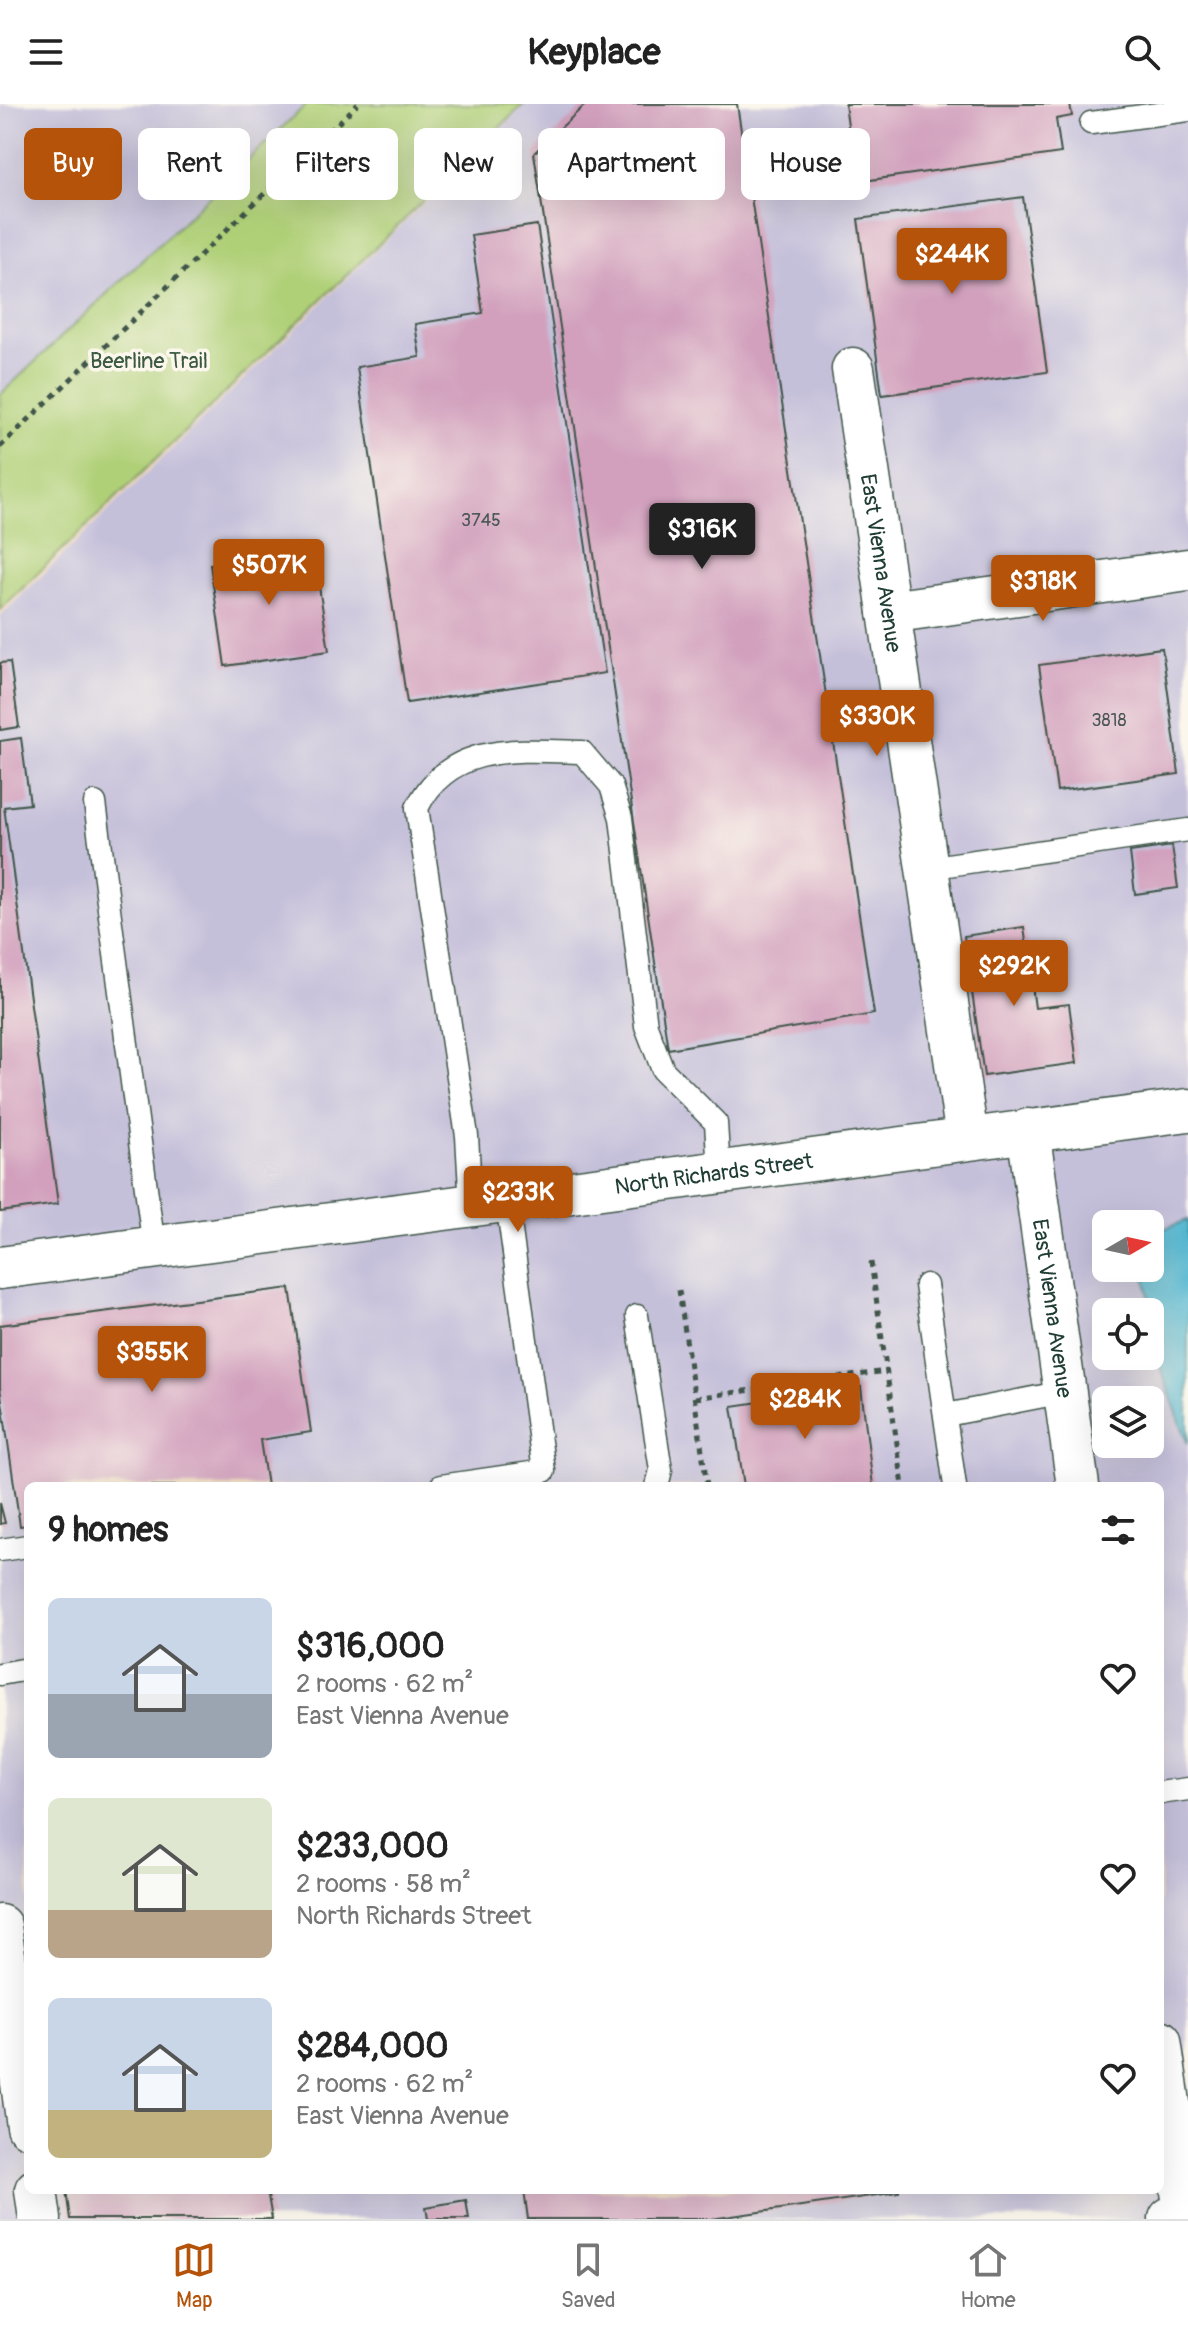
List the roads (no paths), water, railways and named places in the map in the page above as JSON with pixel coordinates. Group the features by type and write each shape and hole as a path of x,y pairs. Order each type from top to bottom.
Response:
{"street":[{"name":"East Vienna Avenue","path":"853,369 967,1138"},
{"path":"889,612 1188,570"},
{"name":"North Richards Street","path":"0,1268 1188,1110"},
{"name":"East Vienna Avenue","path":"1028,1130 1077,1482"},
{"path":"0,1926 24,2085"},
{"path":"1164,2072 1183,2218"},
{"path":"37,2194 40,2219"}],"lane":[{"path":"1091,123 1188,110"},
{"path":"500,1482 545,1479 489,1205 467,1136 417,808 428,785 456,763 519,750 582,752 611,786 621,818 646,1026 663,1070 716,1123 719,1172"},
{"path":"95,803 154,1248"},
{"path":"927,868 1188,830"},
{"path":"926,1285 954,1482"},
{"path":"637,1316 661,1470 658,1482"},
{"path":"946,1415 1064,1392"},
{"path":"0,1550 24,1547"},
{"path":"0,1674 24,1671"},
{"path":"1164,1792 1188,1789"}],"water":[{"path":"1188,1220 1188,1444 1161,1370 1164,1370 1164,1298 1149,1298 1146,1282 1164,1282 1164,1229"}],"park label":[{"name":"Beerline Trail","path":"149,360"}]}
